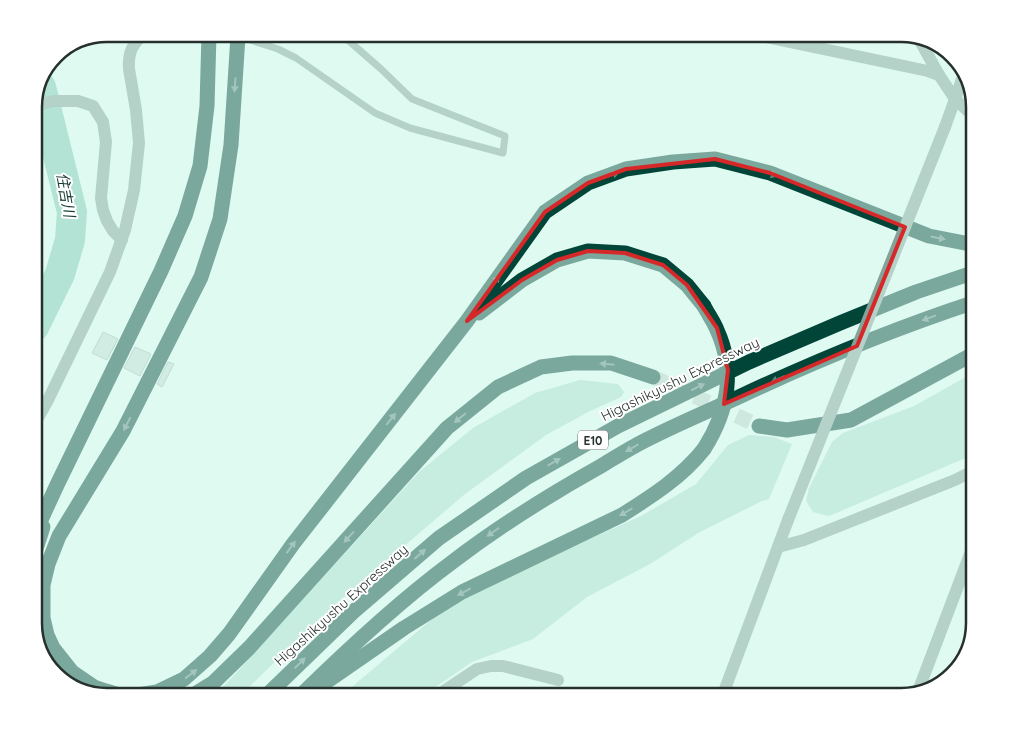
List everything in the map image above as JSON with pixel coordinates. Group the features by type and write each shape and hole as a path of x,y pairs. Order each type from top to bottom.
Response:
{"highway":[{"path":"43,515 162,272 185,216 200,166 207,106 209,43"},
{"path":"94,687 72,672 53,648 47,635 43,618 43,585 48,564 59,536 123,431 201,277 220,219 231,145 232,43"},
{"path":"167,688 184,679 199,667 229,634 293,544 467,322 545,212 588,183 626,169 674,162 715,159 770,173 929,236 966,243"},
{"path":"318,688 404,628 462,592 622,515 643,502 678,477 694,462 704,449 720,420 728,383 726,355 717,328 704,306 687,285 663,265 625,253 588,252 557,260 522,280 467,322"},
{"name":"Higashikyushu Expressway","path":"274,688 353,612 439,538 526,478 618,426 749,362 831,326 916,292 966,275"},
{"name":"E10","path":"308,688 409,596 450,563 498,528 556,491 646,440 769,383 821,360 966,305"},
{"path":"759,426 787,430 851,420 966,358"},
{"path":"205,688 213,683 248,648 447,428 498,387 540,367 572,363 611,363 653,377"},
{"path":"43,526 56,485"}],"street":[{"path":"43,409 110,272 122,240 134,190 140,143 128,69 131,49 135,43"},
{"path":"803,43 938,75"},
{"path":"923,46 938,75 955,99 966,109"},
{"path":"725,688 788,520 961,82"},
{"path":"43,104 54,101 78,101 93,106 103,122 106,142 101,198 107,221 122,240"},
{"path":"778,547 804,540 966,474"},
{"path":"920,686 966,565"},
{"path":"448,688 477,669 491,666 504,666 558,680"}],"lane":[{"path":"262,43 296,58 375,113 410,128 503,153 505,136 412,99 351,43"}],"highlighted area":[{"path":"715,159 770,173 905,227 857,346 724,404 728,370 717,328 687,285 663,265 625,253 588,251 557,260 522,280 467,321 545,212 588,183 626,169"}],"green space":[{"path":"966,377 966,458 829,516 813,512 806,501 809,488 832,442 843,433 914,406"},
{"path":"580,380 618,384 624,392 621,397 590,411 546,435 465,494 320,618 248,688 222,688 419,472 473,428 535,393"},
{"path":"749,435 774,437 792,444 769,499 700,532 650,564 587,597 533,639 472,662 434,688 351,688 444,609 484,586 641,516 696,484 728,445"}],"building":[{"path":"103,332 118,339 107,360 92,353"},
{"path":"135,347 151,354 140,376 124,368"},
{"path":"168,362 174,364 162,387 157,384"}],"waterway":[{"name":"住吉川","path":"43,309 60,274 70,240 72,212 44,98"}],"tunnel":[{"path":"653,377 759,426"}]}
